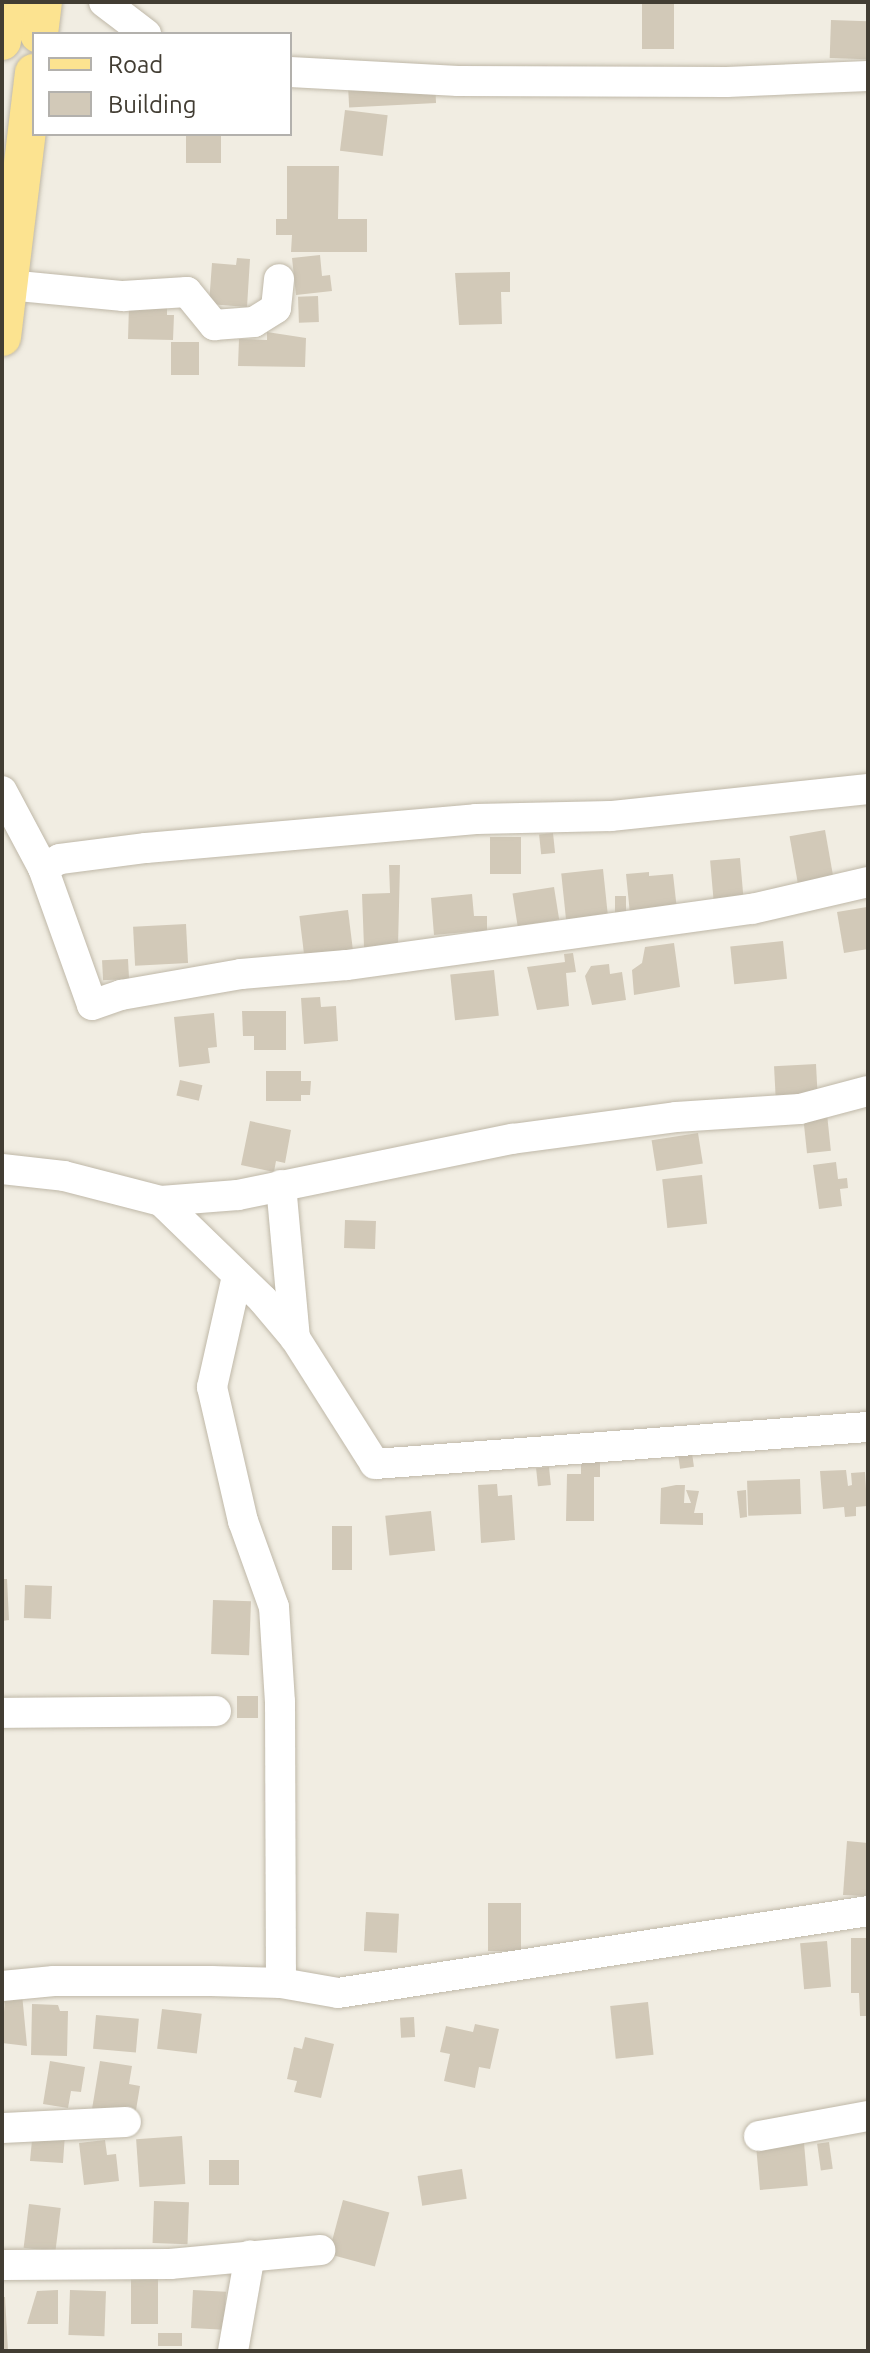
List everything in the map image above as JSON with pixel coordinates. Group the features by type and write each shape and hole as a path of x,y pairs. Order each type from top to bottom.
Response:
{"main road":[{"path":"2,41 7,2"},
{"path":"39,32 43,2"},
{"path":"2,337 32,89"}],"street":[{"path":"104,2 143,32"},
{"path":"292,72 458,81 727,82 868,76"},
{"path":"8,285 123,296 187,292 214,325 254,322 276,308 279,279"},
{"path":"43,868 60,859 146,848 476,819 611,816 868,789"},
{"path":"2,791 43,868 92,1005 121,995 241,974 347,965 752,909 868,882"},
{"path":"2,1169 76,1178 161,1201 281,1185 512,1139 676,1117 800,1109 868,1091"},
{"path":"281,1185 295,1338"},
{"path":"161,1201 295,1338 375,1464 868,1427"},
{"path":"237,1276 212,1387 243,1521 274,1607 280,1702 281,1983"},
{"path":"2,1713 216,1711"},
{"path":"2,1986 54,1981 281,1983 338,1993 868,1911"},
{"path":"759,2136 868,2116"},
{"path":"2,2128 126,2122"},
{"path":"2,2265 170,2264 320,2250"},
{"path":"233,2351 250,2255"}],"building":[{"path":"642,2 674,2 674,49 642,49"},
{"path":"831,20 868,21 867,59 830,58"},
{"path":"435,83 436,103 349,108 348,88"},
{"path":"345,110 388,115 383,156 340,151"},
{"path":"186,136 221,136 221,163 186,163"},
{"path":"287,166 339,166 338,219 367,219 367,252 291,252 292,235 276,235 276,219 287,219"},
{"path":"320,255 322,276 330,275 332,291 296,295 292,258"},
{"path":"237,258 250,259 247,307 209,304 212,263 236,265"},
{"path":"510,272 510,292 501,292 502,324 459,325 455,273"},
{"path":"318,296 319,322 299,323 298,297"},
{"path":"129,305 167,307 167,315 174,315 173,340 128,339"},
{"path":"267,332 306,338 305,367 238,366 239,339 267,340"},
{"path":"171,342 199,342 199,375 171,375"},
{"path":"825,830 834,879 798,885 790,836"},
{"path":"553,833 555,853 541,854 539,834"},
{"path":"490,837 521,837 521,874 490,874"},
{"path":"740,858 744,902 714,904 710,861"},
{"path":"389,865 400,865 398,946 364,947 362,894 390,893"},
{"path":"603,869 608,917 566,921 561,873"},
{"path":"649,872 649,876 673,874 677,910 630,914 626,874"},
{"path":"554,887 559,920 518,926 513,894"},
{"path":"472,894 474,916 487,916 487,938 476,938 476,931 434,935 431,898"},
{"path":"615,896 626,896 626,915 615,915"},
{"path":"867,907 868,949 844,953 837,912"},
{"path":"348,910 353,952 304,958 299,916"},
{"path":"186,924 188,963 135,966 133,927"},
{"path":"783,941 787,979 734,984 730,947"},
{"path":"674,943 680,987 634,995 632,970 642,963 645,947"},
{"path":"573,953 576,972 566,973 569,1006 537,1010 527,967 565,962 564,954"},
{"path":"128,959 129,979 103,980 102,960"},
{"path":"609,964 610,974 622,972 626,1000 592,1005 585,976 591,966"},
{"path":"494,970 499,1016 455,1020 450,975"},
{"path":"320,997 321,1007 336,1006 338,1041 304,1044 301,998"},
{"path":"242,1011 286,1011 286,1050 254,1050 254,1036 243,1036"},
{"path":"214,1013 217,1047 208,1048 210,1063 179,1067 174,1017"},
{"path":"816,1064 818,1103 776,1105 774,1066"},
{"path":"266,1071 301,1071 301,1081 311,1081 310,1095 301,1095 301,1101 266,1101"},
{"path":"180,1080 202,1085 199,1101 176,1096"},
{"path":"827,1114 831,1151 807,1153 803,1117"},
{"path":"250,1121 291,1130 285,1163 276,1161 274,1172 241,1165"},
{"path":"698,1133 703,1164 656,1171 652,1140"},
{"path":"836,1162 838,1179 847,1178 848,1188 840,1189 842,1206 819,1209 813,1165"},
{"path":"702,1175 707,1224 667,1228 662,1179"},
{"path":"345,1220 376,1221 375,1249 344,1248"},
{"path":"692,1453 694,1467 680,1469 678,1455"},
{"path":"581,1461 600,1461 600,1477 594,1477 594,1521 566,1521 567,1474 581,1474"},
{"path":"549,1467 551,1485 538,1486 536,1468"},
{"path":"846,1470 848,1486 852,1485 851,1473 865,1472 867,1506 856,1507 856,1516 845,1517 844,1507 823,1509 820,1471"},
{"path":"800,1479 801,1514 748,1516 747,1481"},
{"path":"497,1484 498,1496 512,1495 515,1540 481,1543 478,1485"},
{"path":"685,1485 684,1503 691,1503 686,1490 699,1491 694,1513 703,1513 703,1525 660,1524 661,1488"},
{"path":"746,1490 747,1517 740,1518 737,1491"},
{"path":"431,1511 435,1551 389,1556 385,1516"},
{"path":"332,1526 352,1526 352,1570 332,1570"},
{"path":"2,1579 7,1579 9,1620 2,1621"},
{"path":"25,1585 52,1586 51,1619 24,1618"},
{"path":"213,1600 251,1601 249,1655 211,1654"},
{"path":"237,1696 258,1696 258,1718 237,1718"},
{"path":"847,1841 868,1843 868,1896 843,1895"},
{"path":"488,1903 521,1903 521,1951 488,1951"},
{"path":"366,1912 399,1914 397,1953 364,1951"},
{"path":"851,1938 868,1938 868,2016 860,2016 859,1993 851,1993"},
{"path":"827,1941 831,1987 804,1989 800,1943"},
{"path":"22,1994 27,2046 2,2043 5,1997"},
{"path":"648,2002 654,2055 616,2059 610,2006"},
{"path":"32,2004 58,2005 60,2011 68,2011 67,2056 31,2055"},
{"path":"162,2009 202,2014 197,2054 157,2049"},
{"path":"96,2015 139,2019 136,2053 93,2049"},
{"path":"414,2017 415,2037 401,2038 400,2018"},
{"path":"475,2024 499,2029 490,2069 479,2067 475,2088 444,2081 450,2054 440,2052 446,2026 473,2032"},
{"path":"305,2037 334,2044 321,2098 294,2092 297,2081 287,2079 294,2047 302,2049"},
{"path":"50,2061 85,2067 81,2092 71,2091 68,2108 43,2104"},
{"path":"100,2061 132,2066 129,2084 140,2086 135,2116 92,2109"},
{"path":"51,2133 65,2134 63,2163 30,2161 32,2140 51,2141"},
{"path":"182,2136 185,2184 139,2187 136,2139"},
{"path":"105,2140 107,2155 116,2154 119,2181 84,2185 79,2143"},
{"path":"829,2142 833,2169 821,2170 817,2144"},
{"path":"804,2143 808,2186 760,2190 756,2147"},
{"path":"209,2160 239,2160 239,2185 209,2185"},
{"path":"462,2169 467,2199 422,2206 418,2176"},
{"path":"343,2200 389,2212 375,2267 329,2254"},
{"path":"154,2201 189,2202 188,2244 153,2243"},
{"path":"29,2204 61,2208 55,2252 24,2248"},
{"path":"131,2270 158,2270 158,2324 131,2324"},
{"path":"58,2290 58,2324 27,2324 37,2291"},
{"path":"70,2290 106,2291 104,2336 68,2335"},
{"path":"193,2290 226,2292 224,2330 191,2328"},
{"path":"2,2297 5,2297 8,2351 2,2351"},
{"path":"158,2333 182,2333 182,2346 158,2346"}]}
